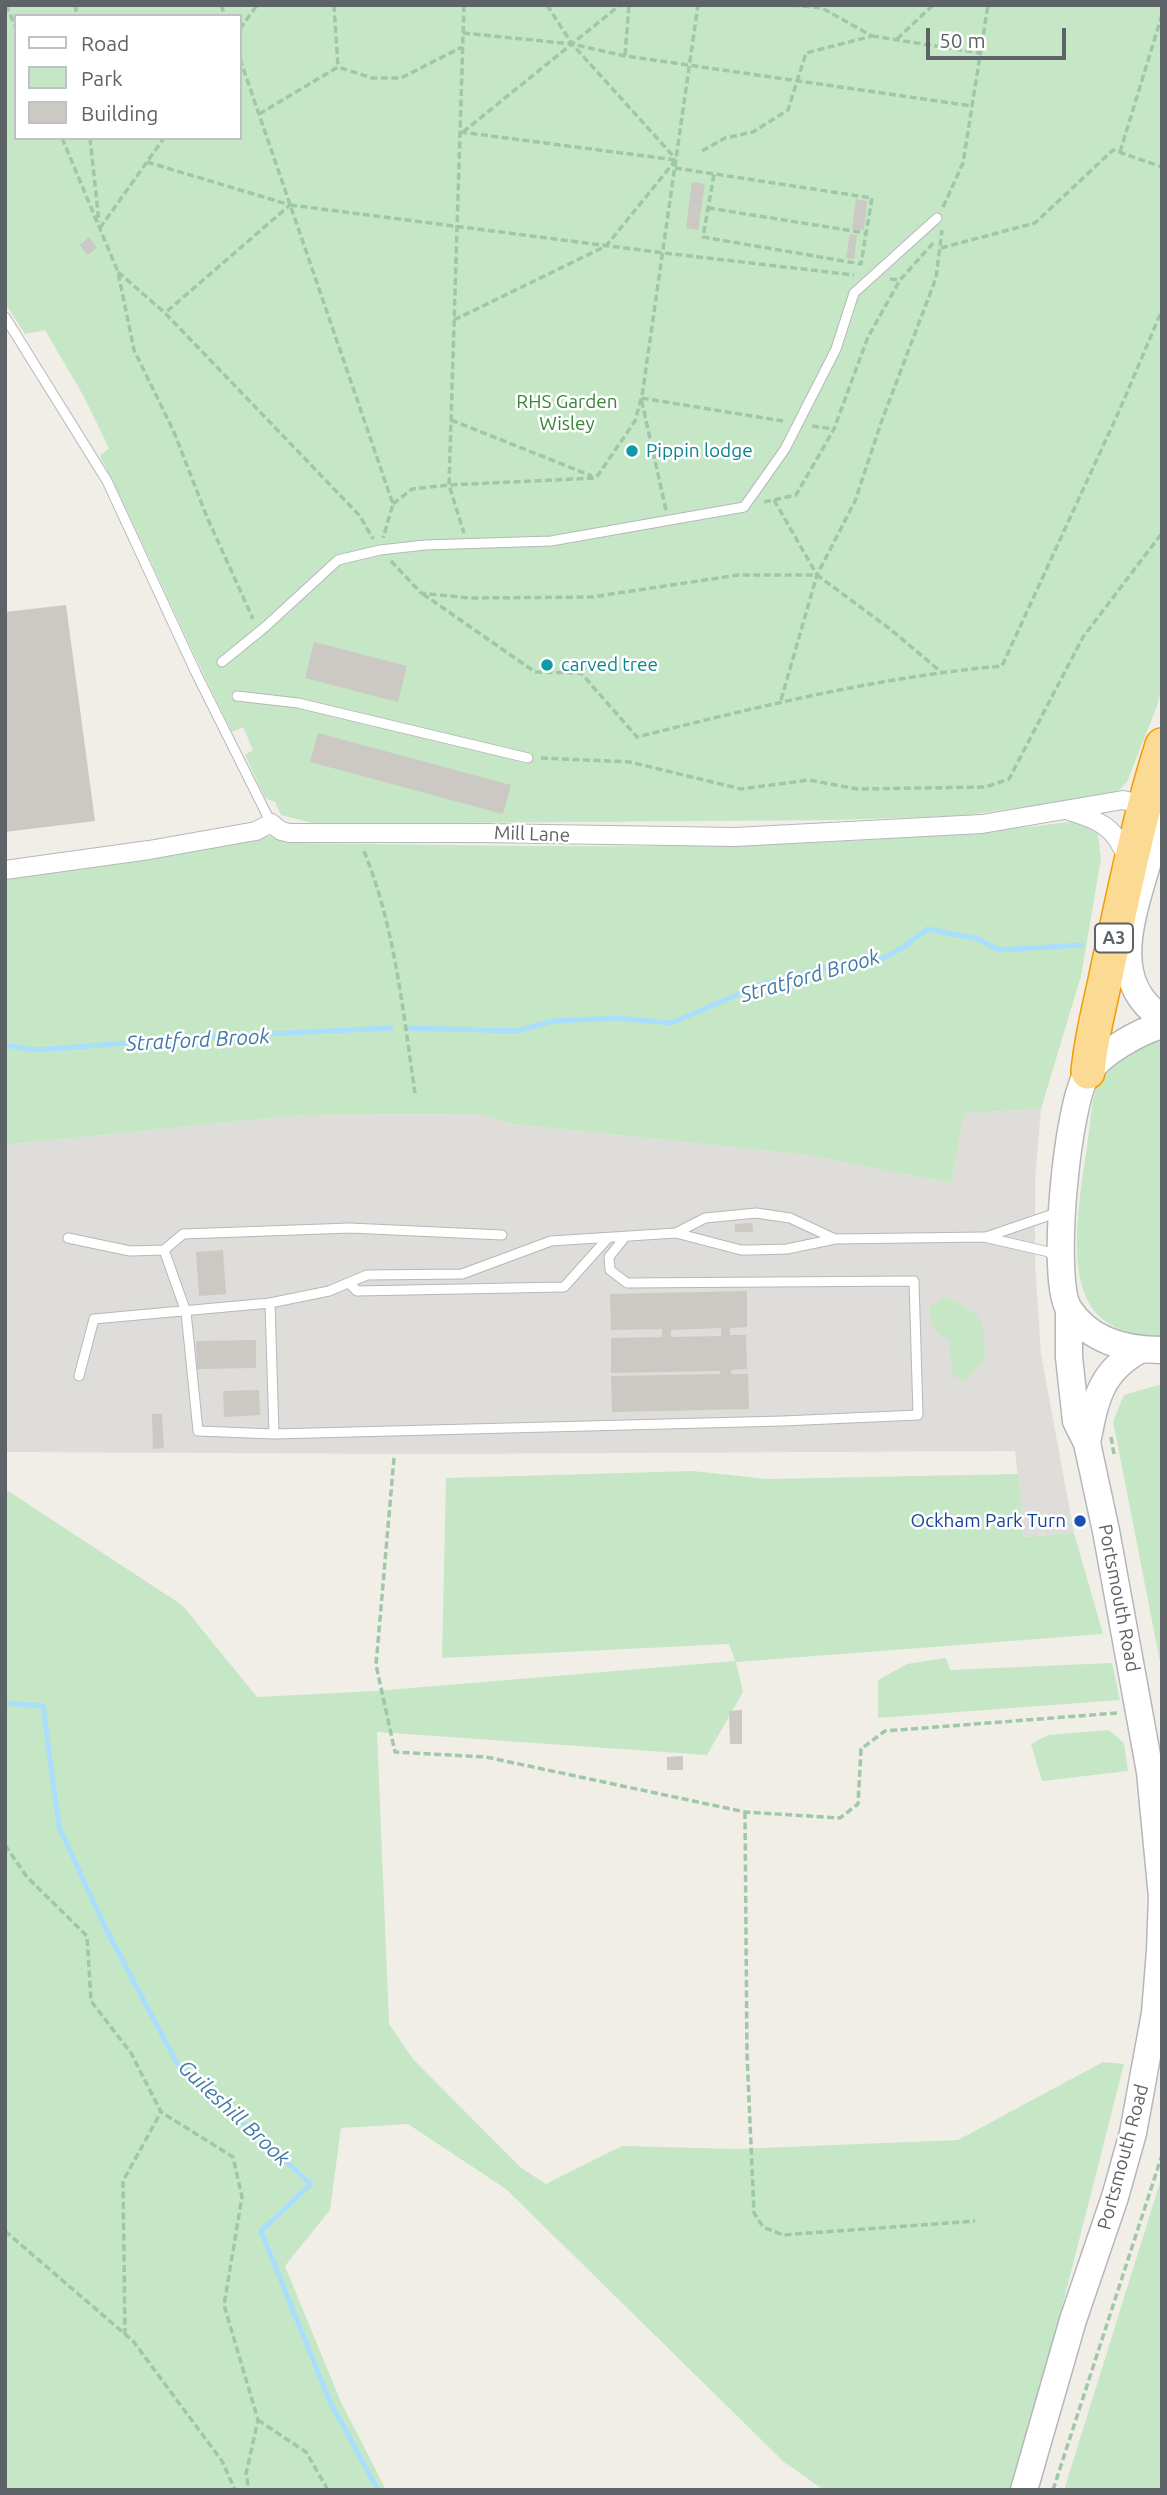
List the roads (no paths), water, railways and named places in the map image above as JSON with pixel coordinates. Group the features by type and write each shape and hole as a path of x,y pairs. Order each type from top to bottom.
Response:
{"highway":[{"name":"A3","path":"1088,1072 1090,1041 1129,866 1162,745"}],"main road":[{"path":"1144,805 1154,815 1157,823 1137,900 1127,964 1136,992 1144,1004 1162,1018"},
{"path":"1088,1072 1133,1037 1162,1025"},
{"name":"Portsmouth Road","path":"1088,1072 1076,1100 1065,1173 1061,1265 1062,1291 1069,1310 1069,1357 1076,1421 1099,1437"},
{"path":"1069,1310 1093,1333 1118,1345 1151,1350"},
{"name":"Portsmouth Road","path":"1024,2490 1065,2346 1115,2197 1133,2133 1155,2013 1162,1897 1157,1831 1099,1437 1092,1416 1109,1372 1125,1358 1151,1350"}],"street":[{"name":"Mill Lane","path":"271,823 281,831 289,833 735,837 982,824 1123,800 1144,805"},
{"name":"Mill Lane","path":"1065,810 1090,817 1109,828 1122,845 1129,866"},
{"path":"5,870 149,850 256,831 271,823"}],"lane":[{"path":"222,662 338,560 380,550 468,543 551,541 744,507 785,449 836,349 854,293 937,218"},
{"path":"5,317 107,481 196,673 271,823"},
{"path":"237,696 298,703 528,758"},
{"path":"985,1237 1051,1217 1064,1210"},
{"path":"676,1233 705,1218 756,1213 790,1218 835,1239"},
{"path":"68,1238 131,1251 164,1250 183,1234 350,1228 502,1235"},
{"path":"79,1376 94,1319 270,1303 329,1292 367,1275 462,1274 551,1241 676,1233 741,1250 787,1249 835,1239 985,1237 1049,1252 1061,1265"},
{"path":"164,1250 186,1312 198,1431 274,1434 918,1416 914,1281 626,1283 611,1270 609,1258 625,1237"},
{"path":"349,1283 357,1291 564,1287 608,1238"},
{"path":"270,1303 274,1434"}],"waterway":[{"name":"Stratford Brook","path":"408,1028 517,1031 553,1021 617,1018 671,1023 765,983 850,961 881,959 904,947 927,929 978,939 999,950 1082,945"},
{"name":"Stratford Brook","path":"5,1045 35,1050 225,1036 391,1028"},
{"name":"Guileshill Brook","path":"5,1703 43,1706 59,1827 106,1929 179,2067 311,2184 261,2231 330,2402 378,2490"}],"place":[{"name":"Pippin lodge","path":"632,451"},
{"name":"carved tree","path":"547,665"},
{"name":"Ockham Park Turn","path":"1080,1521"}],"park label":[{"name":"RHS Garden Wisley","path":"567,413"}]}
